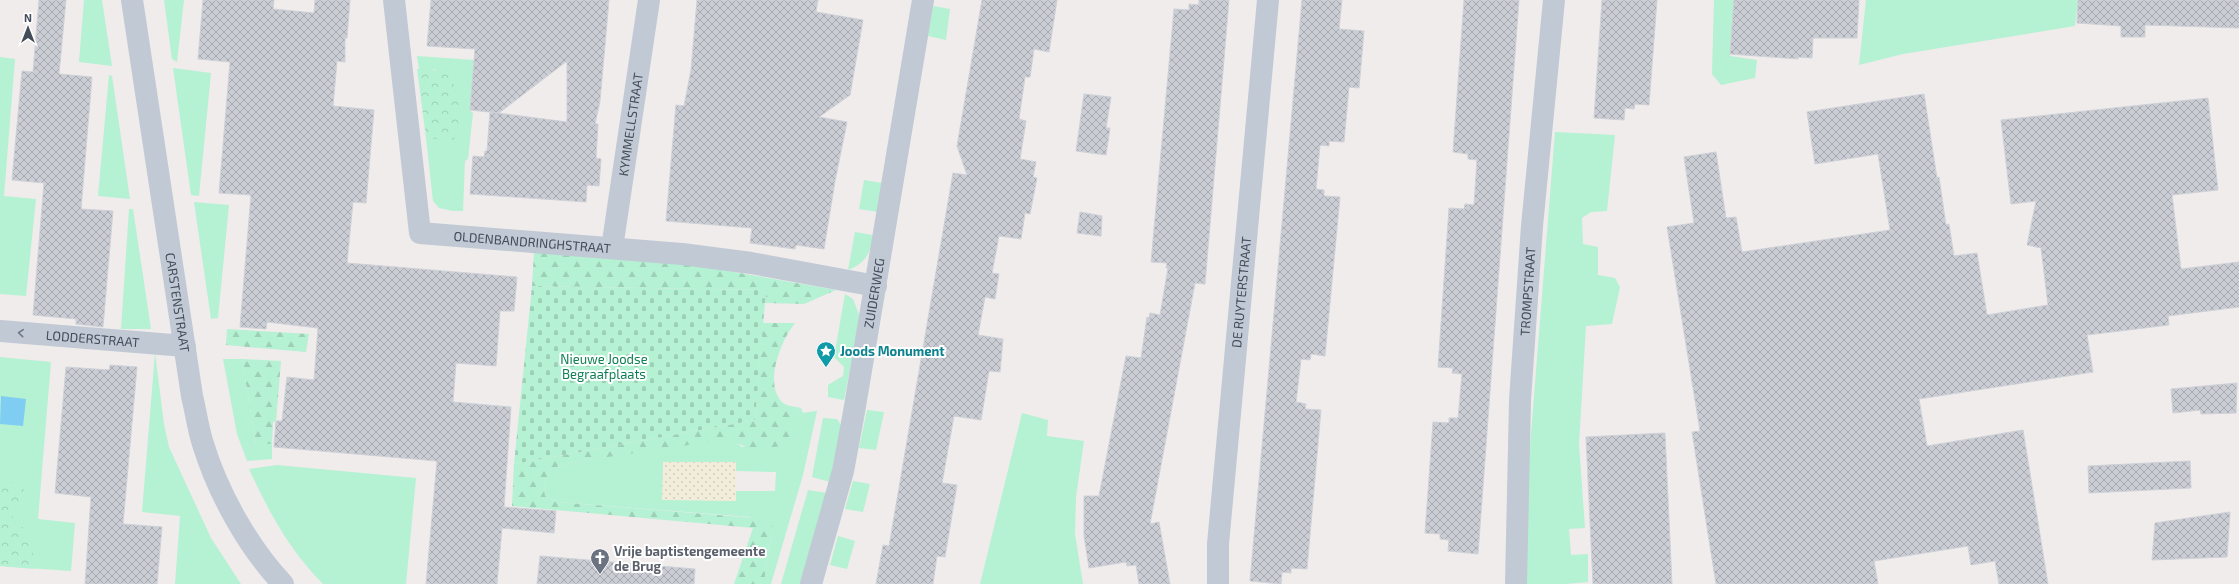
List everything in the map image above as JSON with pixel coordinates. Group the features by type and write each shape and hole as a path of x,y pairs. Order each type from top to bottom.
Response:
{"street":[{"name":"CARSTENSTRAAT","path":"132,0 192,396 203,444 230,508 265,564 283,584"},
{"name":"OLDENBANDRINGHSTRAAT","path":"394,0 420,233 612,248 752,263 876,286"},
{"name":"KYMMELLSTRAAT","path":"612,248 649,0"},
{"name":"ZUIDERWEG","path":"811,584 843,471 876,286 923,0"},
{"name":"DE RUYTERSTRAAT","path":"1218,584 1218,544 1268,0"},
{"name":"TROMPSTRAAT","path":"1516,584 1521,392 1532,226 1554,0"},
{"name":"LODDERSTRAAT","path":"0,331 185,346"}],"green space":[{"path":"84,0 102,0 112,66 79,62"},
{"path":"164,0 184,0 177,62 172,59"},
{"path":"1714,0 1734,0 1730,56 1757,60 1755,78 1721,85 1712,74"},
{"path":"1866,0 2078,0 2075,26 1903,54 1859,65"},
{"path":"933,6 950,9 946,40 928,36"},
{"path":"417,56 475,60 470,110 473,113 468,159 465,161 463,211 453,211 439,208 433,201 426,138 454,139 436,69 419,69"},
{"path":"0,57 15,59 4,196 36,199 26,296 0,294"},
{"path":"173,68 211,73 199,196 191,195"},
{"path":"417,69 441,71 455,86 458,95 459,114 454,140 426,138"},
{"path":"109,75 112,76 130,199 98,196"},
{"path":"1555,132 1615,135 1607,211 1591,212 1582,218 1583,244 1598,247 1598,275 1615,278 1620,287 1612,324 1586,326 1579,444 1585,528 1569,529 1571,555 1588,554 1588,582 1565,584 1524,584 1528,472"},
{"path":"864,180 882,183 878,212 859,209"},
{"path":"194,202 229,205 218,318 211,319"},
{"path":"129,209 133,209 151,329 121,329"},
{"path":"855,232 873,235 871,247 863,261 848,270"},
{"path":"534,251 700,266 836,290 804,304 765,303 766,290 532,286"},
{"name":"Nieuwe Joodse Begraafplaats","path":"532,286 766,290 755,420 514,464"},
{"path":"845,294 853,299 860,317 844,400 828,397 828,385 843,376 844,367 834,357"},
{"path":"763,323 795,323 784,340 774,374 774,385 777,395 783,403 789,406 801,408 803,413 793,414 793,435 786,445 756,448 742,446 729,439 574,462 550,469 544,486 545,496 557,502 768,519 772,523 773,531 765,568 765,584 734,584 753,528 512,506 514,464 755,420"},
{"path":"227,329 309,334 306,352 226,345"},
{"path":"155,353 164,424 169,447 211,538 241,584 175,584 180,516 142,512"},
{"path":"0,357 51,362 38,519 75,523 71,571 0,566"},
{"path":"223,359 242,359 256,444 272,444 272,459 247,461 237,434"},
{"path":"242,359 281,361 276,421 273,422 272,444 256,444"},
{"path":"867,410 884,412 876,450 859,448"},
{"path":"817,411 803,475 771,584 765,584 765,568 773,531 750,517 557,502 545,496 544,486 550,469 574,462 729,438 742,447 793,435 793,414","holes":["736,471 776,472 775,491 736,491"]},
{"path":"1022,413 1048,420 1047,436 1084,441 1076,497 1075,534 1083,584 980,584"},
{"path":"823,418 837,419 841,425 830,482 812,477"},
{"path":"277,465 416,478 406,584 323,584 290,544 272,516 249,469"},
{"path":"3,477 28,492 8,525 29,528 35,569 0,566 0,480"},
{"path":"853,481 870,484 863,512 845,509"},
{"path":"808,490 827,493 800,584 781,584"},
{"path":"838,536 855,541 847,569 830,565"}],"sand":[{"path":"663,462 736,462 736,501 662,500"}],"water":[{"path":"1,396 26,399 23,426 0,424"}],"building":[{"path":"39,0 66,0 59,74 92,77 81,209 113,211 103,327 76,324 76,319 33,315 44,183 12,180 22,71 33,72"},
{"path":"203,0 274,0 273,9 314,13 315,0 350,0 347,38 345,38 345,62 337,61 333,106 374,110 366,203 353,202 347,263 517,277 514,311 500,311 496,366 456,363 453,402 511,407 504,507 556,511 554,533 502,528 497,584 426,584 437,461 274,447 276,421 282,421 287,377 314,380 318,328 267,322 266,329 240,327 251,195 219,193 230,62 198,59"},
{"path":"431,0 609,0 600,101 595,124 598,124 596,158 601,159 599,186 587,185 586,202 470,194 473,156 484,157 485,151 487,151 490,112 470,110 475,49 427,46","holes":["567,61 567,122 499,113"]},
{"path":"697,0 818,0 816,12 863,20 850,95 819,117 847,122 835,181 824,249 796,245 795,249 750,243 752,228 666,221 676,105 684,106 691,70"},
{"path":"982,0 1057,0 1049,52 1034,49 1030,77 1025,77 1019,119 1026,121 1020,159 1036,162 1033,177 1037,178 1030,214 1025,213 1021,239 999,236 992,273 999,274 995,299 985,297 978,335 1003,339 1000,372 989,371 981,420 954,416 942,483 957,485 945,557 937,556 933,584 876,584 883,545 889,546 953,173 967,175 957,146"},
{"path":"1199,0 1229,0 1205,284 1195,283 1150,524 1159,522 1170,584 1139,584 1136,565 1127,566 1126,562 1089,568 1084,536 1084,496 1099,496 1126,356 1141,358 1147,317 1149,318 1150,313 1160,315 1168,268 1166,268 1167,263 1151,262 1174,9 1189,10 1189,4 1199,5"},
{"path":"1302,0 1342,0 1339,29 1364,31 1359,88 1349,87 1344,142 1329,141 1329,146 1320,145 1316,189 1324,190 1324,196 1340,197 1325,356 1311,354 1310,360 1301,359 1296,402 1306,404 1305,409 1321,410 1307,569 1291,568 1291,573 1282,572 1281,584 1250,581"},
{"path":"1464,0 1519,0 1478,554 1448,551 1449,540 1440,539 1440,534 1425,533 1433,422 1449,423 1449,418 1458,418 1462,374 1452,373 1453,368 1438,367 1449,208 1464,209 1465,204 1474,205 1477,160 1468,159 1468,154 1453,152"},
{"path":"1602,0 1657,0 1649,105 1635,104 1634,109 1625,108 1624,120 1594,118"},
{"path":"1734,0 1859,0 1857,38 1813,38 1812,58 1798,57 1798,59 1730,54"},
{"path":"2078,0 2239,0 2239,28 2145,25 2145,37 2121,37 2121,26 2077,23"},
{"path":"1084,94 1111,97 1106,128 1110,128 1106,155 1076,151"},
{"path":"1924,94 1937,178 1939,177 1946,225 1949,224 1954,256 1977,253 1987,315 2048,305 2041,248 2027,245 2036,201 2011,204 2001,120 2208,98 2218,190 2172,195 2181,269 2239,262 2239,307 2168,316 2169,325 2087,335 2093,372 1919,399 1927,446 2023,430 2048,584 1999,584 1995,561 1971,565 1968,546 1874,561 1878,584 1716,584 1692,432 1700,431 1667,227 1694,223 1684,157 1716,152 1726,218 1736,217 1742,252 1890,230 1878,154 1815,164 1807,112"},
{"path":"1080,212 1102,216 1101,236 1077,233"},
{"path":"110,365 137,367 123,524 162,527 157,584 85,584 91,497 55,493 66,367 109,370"},
{"path":"2237,383 2236,413 2201,414 2200,410 2173,413 2171,389"},
{"path":"1665,433 1672,584 1593,584 1586,437"},
{"path":"2190,461 2191,488 2089,493 2088,466"},
{"path":"2230,512 2227,557 2152,560 2155,523"},
{"name":"Vrije baptistengemeente de Brug","path":"540,556 695,569 694,584 537,584"}],"place":[{"name":"Joods Monument","path":"826,368"},
{"name":"Vrije baptistengemeente de Brug","path":"600,575"}]}
